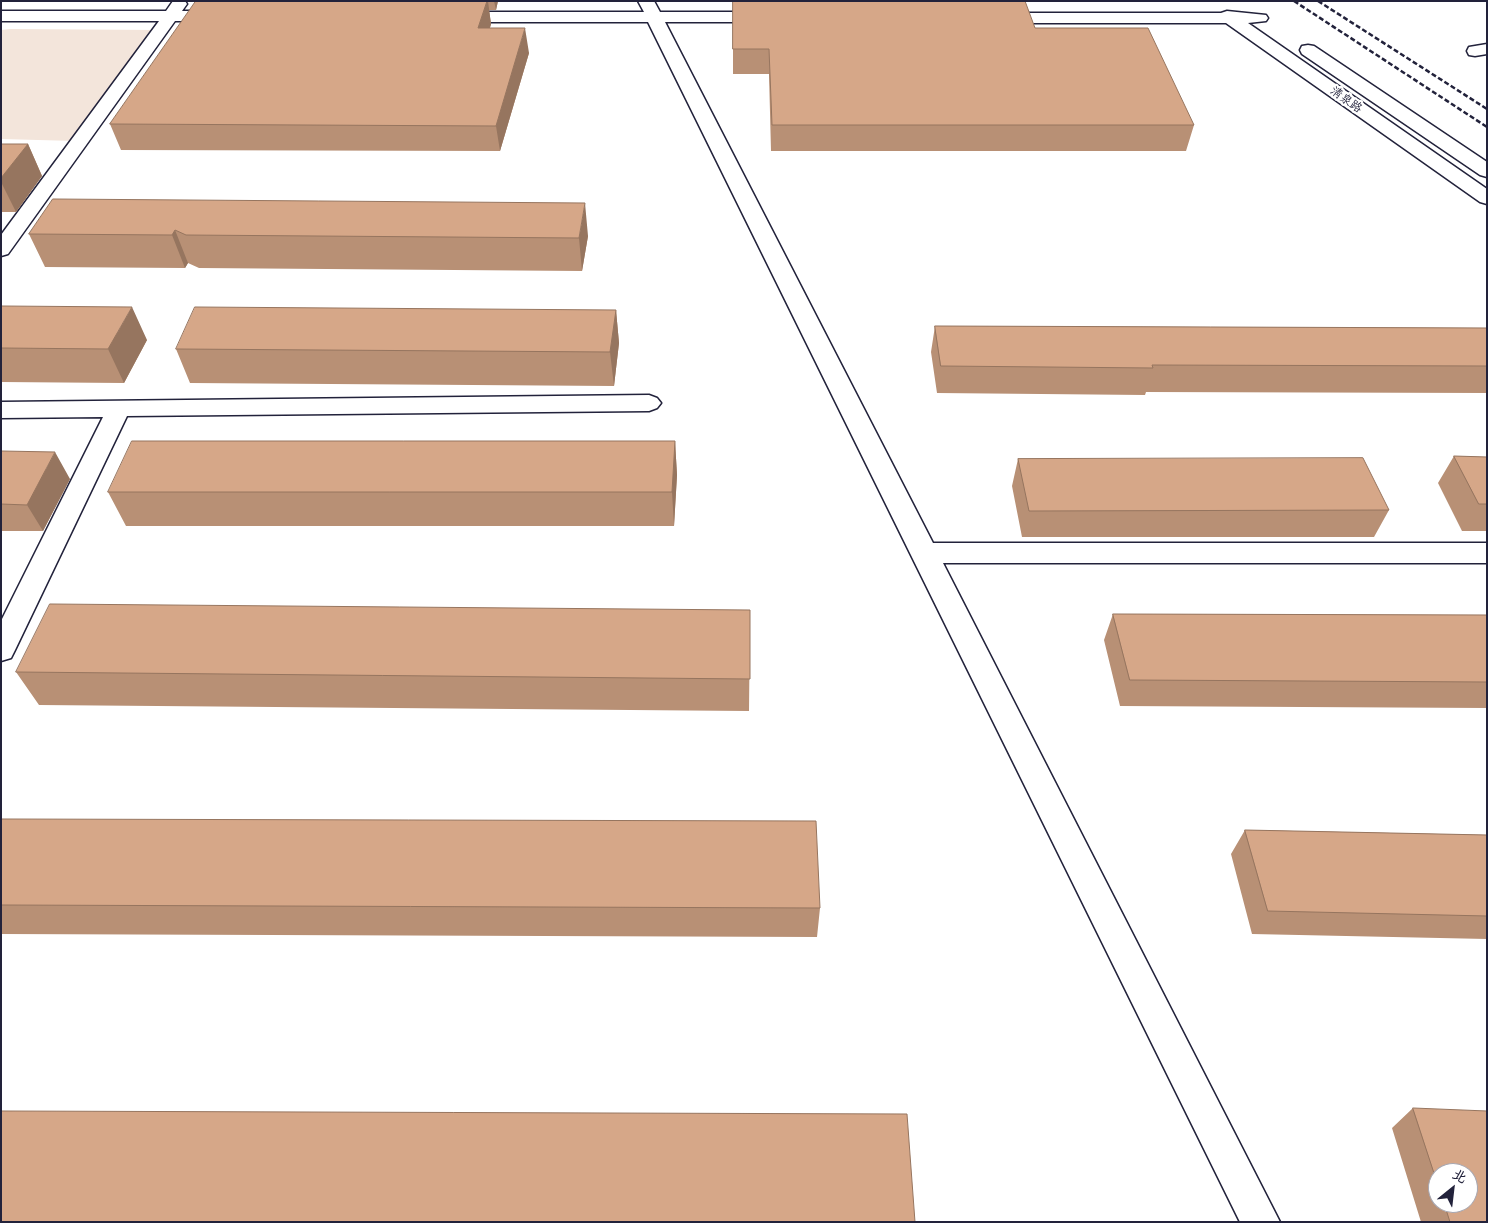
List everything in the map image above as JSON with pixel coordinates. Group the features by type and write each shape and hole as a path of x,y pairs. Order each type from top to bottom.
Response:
{"street":[{"path":"1,14 12,1"},
{"path":"1098,1 1121,18"},
{"name":"清泉路","path":"1205,1 1487,198"},
{"path":"1235,1 1276,29"},
{"path":"1,14 176,9 239,16"},
{"path":"1,250 176,9"},
{"path":"650,9 1261,1222"},
{"path":"436,16 650,9 783,17"},
{"path":"982,18 1260,18"},
{"name":"清泉路","path":"1293,40 1487,171"},
{"path":"1,410 649,403"},
{"path":"1,650 119,409"},
{"path":"923,553 1487,553"}],"shaded area":[{"path":"1,30 157,30 75,141 1,139"}],"building":[{"path":"196,1 487,1 478,28 525,28 496,126 110,124"},
{"path":"733,1 1025,1 1035,28 1148,28 1194,125 772,125 769,49 733,49"},
{"path":"1,144 28,144 1,178"},
{"path":"53,199 585,203 579,238 186,235 175,230 172,235 29,234"},
{"path":"1,306 132,307 108,349 1,348"},
{"path":"195,307 616,310 610,352 176,349"},
{"path":"935,326 1487,328 1487,366 1152,365 1153,368 941,366"},
{"path":"132,441 675,441 672,492 108,492"},
{"path":"1,451 55,452 27,505 1,504"},
{"path":"1454,456 1487,457 1487,504 1479,504"},
{"path":"1363,458 1389,510 1029,511 1018,459"},
{"path":"50,604 750,610 750,679 16,672"},
{"path":"1113,614 1487,615 1487,682 1130,680"},
{"path":"1,819 816,821 820,908 1,905"},
{"path":"1245,830 1487,835 1487,916 1268,911"},
{"path":"1413,1108 1487,1111 1487,1222 1450,1222 1447,1213 1478,1213 1478,1163 1431,1163"},
{"path":"1,1111 907,1114 915,1222 1,1222"}],"railway":[{"path":"1294,1 1487,127"},
{"path":"1318,1 1487,109"}]}
